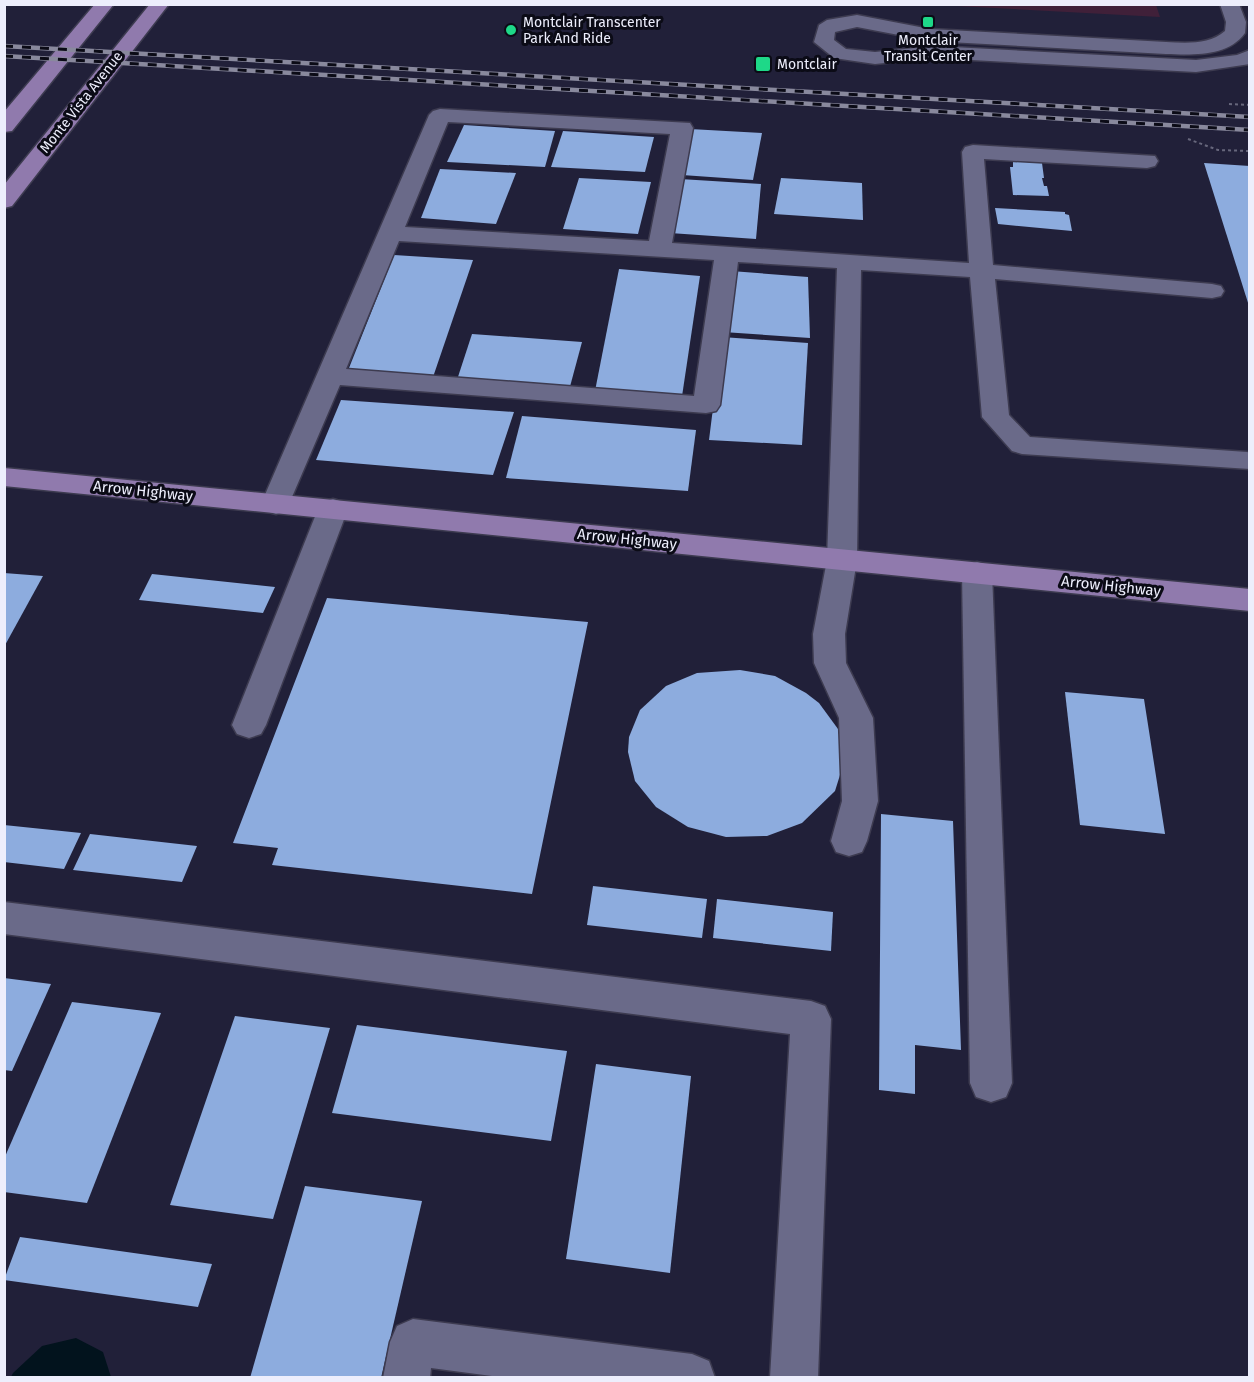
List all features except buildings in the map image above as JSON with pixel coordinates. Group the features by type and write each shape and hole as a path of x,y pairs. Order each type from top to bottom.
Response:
{"main road":[{"path":"4,126 105,4"},
{"name":"Monte Vista Avenue","path":"4,201 160,4"},
{"name":"Arrow Highway","path":"4,477 1250,600"}],"lane":[{"path":"1229,4 1236,22 1235,33 1226,40 1204,47 1166,48 930,35 857,21 834,24 826,28 824,42 841,54 875,58 934,52 1196,66 1241,60 1250,56"},
{"path":"276,504 440,115 681,128 659,249"},
{"path":"1147,161 973,152 996,417 1022,445 1247,461"},
{"path":"389,233 727,253 1212,291"},
{"path":"330,376 706,405 727,253"},
{"path":"849,262 842,560 829,634 830,663 856,718 860,801 849,841"},
{"path":"249,725 333,509"},
{"path":"977,573 991,1083"},
{"path":"4,918 811,1019 794,1377"},
{"path":"406,1377 413,1342 692,1377"}],"path":[{"path":"1228,104 1250,105"},
{"path":"1188,139 1218,150 1250,151"}],"shaded area":[{"path":"954,5 1156,5 1160,17 957,6"}],"water":[{"path":"76,1338 103,1352 111,1377 11,1377 42,1346"}],"railway":[{"path":"4,46 1250,117"},
{"path":"4,56 1250,130"}],"place":[{"name":"Montclair Transit Center","path":"928,22"},
{"name":"Montclair Transcenter Park And Ride","path":"511,30"},
{"name":"Montclair","path":"763,64"}]}
